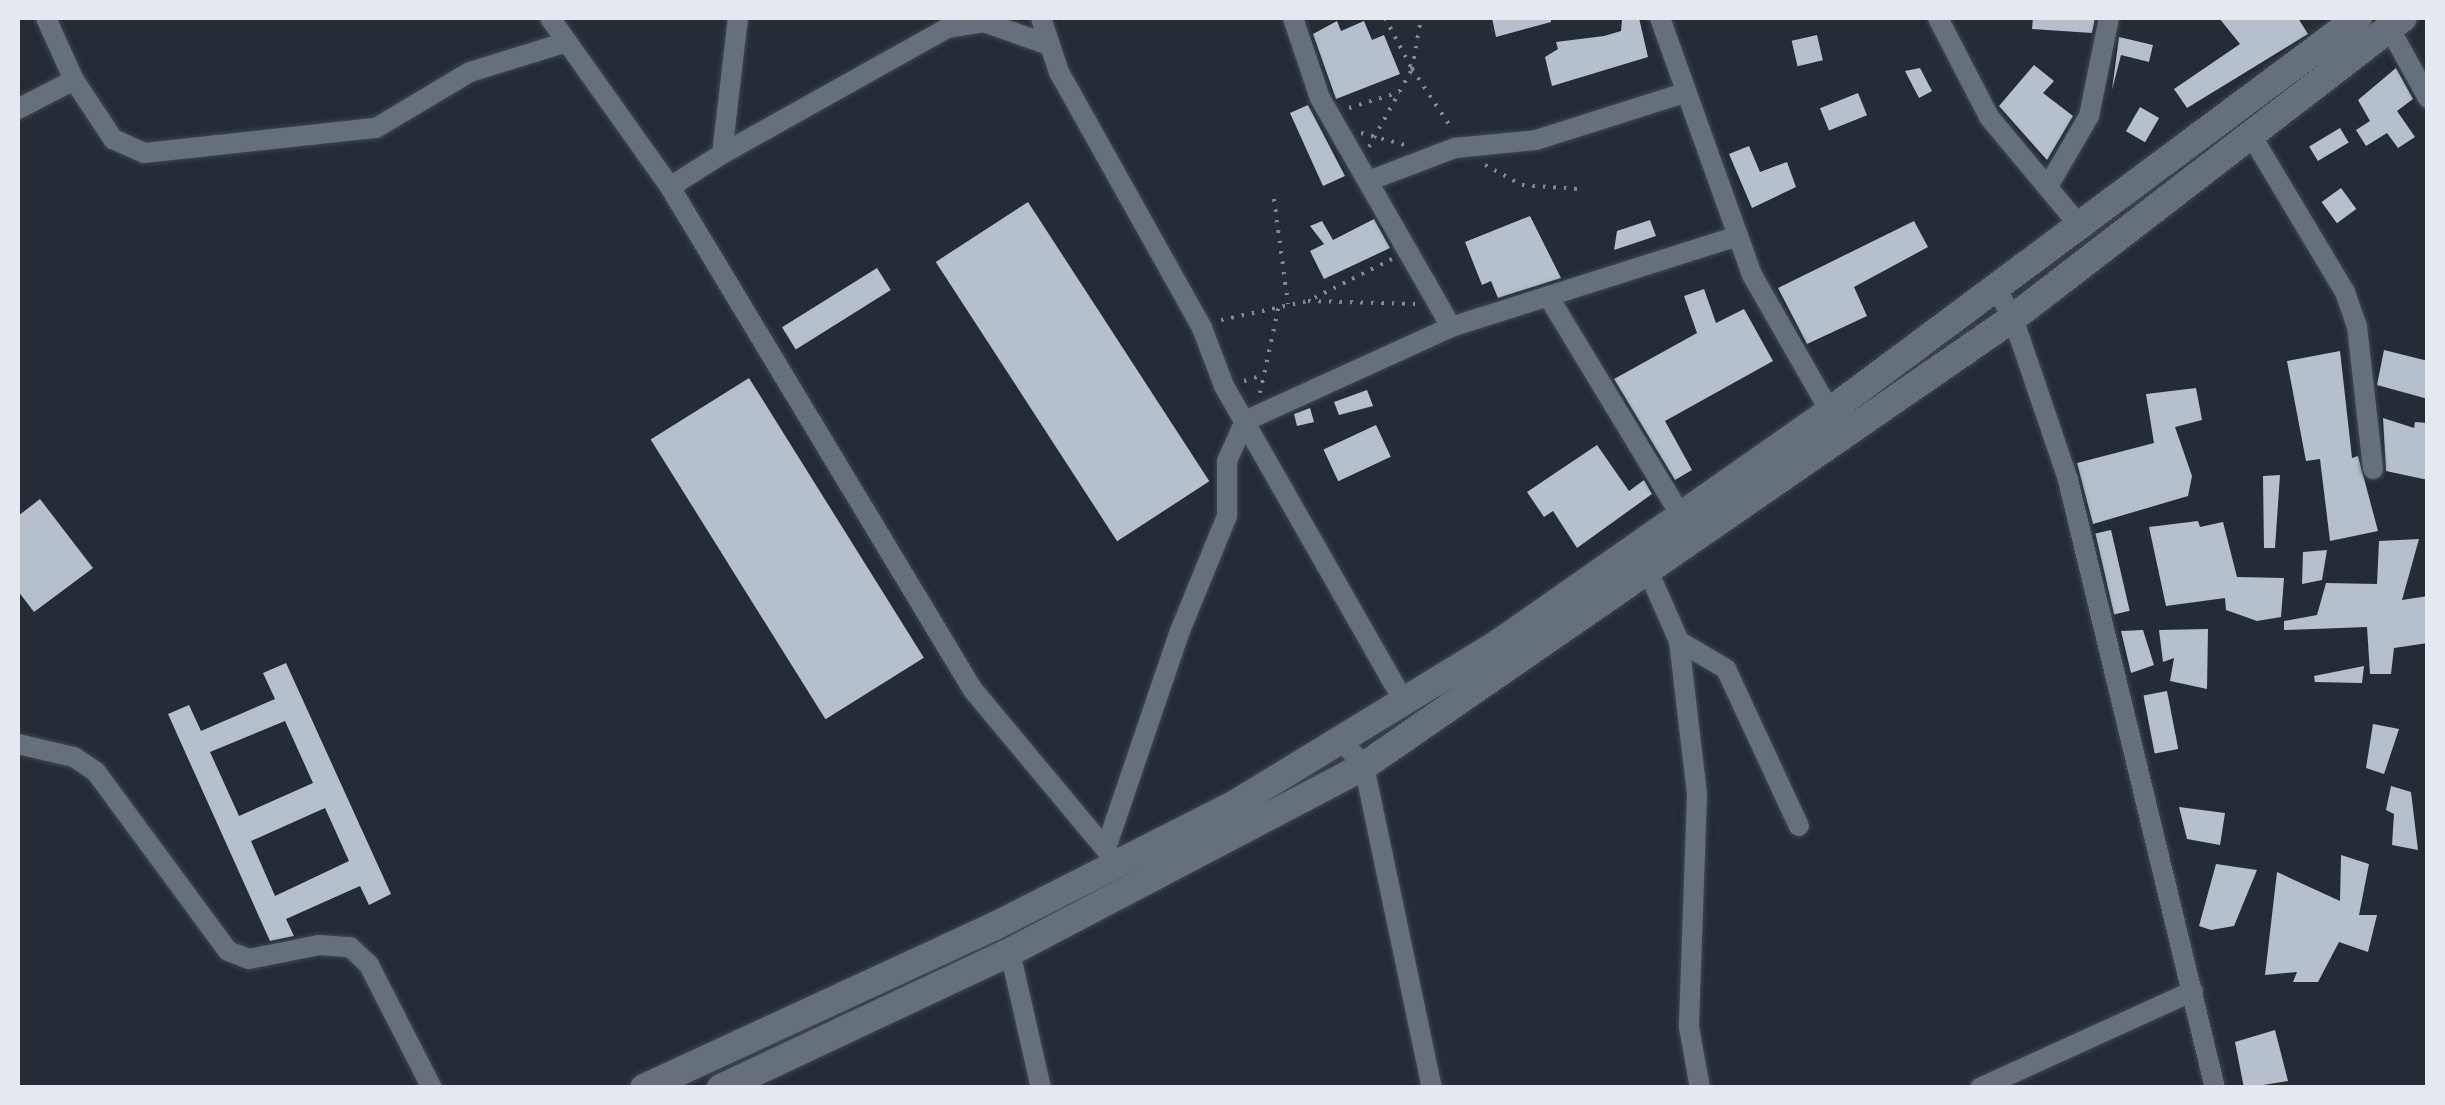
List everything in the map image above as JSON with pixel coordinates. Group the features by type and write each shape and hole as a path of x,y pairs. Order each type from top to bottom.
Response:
{"main road":[{"path":"644,1088 1112,856 1237,803 1500,643 1830,411 1994,285 2358,18"},
{"path":"721,1088 1010,952 1364,766 1649,573 2012,318 2396,23"}],"street":[{"path":"46,18 74,80 113,139 144,153 376,128 470,72 567,42"},
{"path":"550,18 670,187 973,690 1112,856"},
{"path":"722,154 738,18"},
{"path":"1041,18 1049,45 1403,700"},
{"path":"1293,18 1305,68 1451,326"},
{"path":"1660,18 1763,299 1830,411"},
{"path":"1938,18 1989,116 2050,183 2078,224"},
{"path":"2050,183 2089,116 2109,18"},
{"path":"670,187 947,28 984,22 1049,45"},
{"path":"2396,23 2428,98"},
{"path":"18,108 74,80"},
{"path":"1366,172 1463,146 1536,140 1687,92"},
{"path":"2251,135 2345,292 2357,326 2373,469"},
{"path":"1112,856 1180,631 1227,516 1227,460 1250,419 1451,326 1738,236"},
{"path":"1994,285 2012,318 2068,480 2215,1088"},
{"path":"1548,296 1682,517"},
{"path":"1649,573 1679,640 1697,795 1689,1027 1700,1088"},
{"path":"1679,640 1726,668 1798,826"},
{"path":"1339,738 1364,766 1432,1088"},
{"path":"18,744 74,757 96,772 228,951 249,959 320,945 350,948 370,965 432,1088"},
{"path":"1010,952 1041,1088"},
{"path":"1980,1088 2193,991"}],"path":[{"path":"1386,18 1412,69 1463,146 1522,184 1579,189"},
{"path":"1366,172 1412,69 1421,18"},
{"path":"1349,108 1400,92"},
{"path":"1274,199 1288,304"},
{"path":"1308,301 1409,251"},
{"path":"1202,328 1280,304 1308,301 1439,304"},
{"path":"1250,419 1280,304"}],"building":[{"path":"1492,18 1551,18 1551,22 1496,37"},
{"path":"1639,18 1648,57 1552,86 1545,57 1558,49 1556,42 1604,36 1621,31 1622,20"},
{"path":"2033,18 2095,18 2092,33 2032,29"},
{"path":"2219,18 2298,18 2308,34 2187,108 2174,89 2240,44"},
{"path":"1337,21 1341,31 1364,21 1372,40 1384,35 1400,74 1336,99 1313,34"},
{"path":"1817,35 1823,60 1798,66 1792,41"},
{"path":"2119,37 2153,45 2149,62 2121,55 2112,90"},
{"path":"2034,65 2054,81 2043,93 2073,116 2047,160 1999,106"},
{"path":"1920,68 1932,91 1919,98 1905,71"},
{"path":"2396,68 2413,99 2397,111 2415,137 2398,148 2387,133 2366,146 2356,130 2370,121 2358,100"},
{"path":"1858,93 1867,115 1829,131 1820,108"},
{"path":"1308,105 1345,176 1323,186 1290,113"},
{"path":"2140,107 2159,118 2145,142 2126,131"},
{"path":"2340,128 2349,143 2318,161 2309,147"},
{"path":"1749,146 1760,172 1787,162 1796,187 1752,208 1729,154"},
{"path":"2341,188 2356,209 2337,223 2322,202"},
{"path":"1028,202 1209,481 1117,541 936,262"},
{"path":"1530,216 1561,278 1498,298 1491,281 1482,285 1465,242"},
{"path":"1374,219 1390,248 1324,279 1310,251 1324,244 1310,226 1322,221 1333,240"},
{"path":"1650,220 1656,236 1614,250 1617,231"},
{"path":"1914,221 1928,247 1854,287 1867,316 1807,344 1778,288"},
{"path":"877,268 891,290 796,349 782,327"},
{"path":"1704,289 1716,323 1744,309 1773,361 1665,421 1692,470 1675,480 1614,379 1697,333 1684,296"},
{"path":"2384,350 2428,361 2428,399 2377,385"},
{"path":"2340,351 2352,458 2358,456 2378,531 2330,541 2320,459 2306,461 2287,361"},
{"path":"749,378 924,658 825,719 651,439"},
{"path":"2196,388 2202,420 2175,427 2192,476 2188,496 2093,524 2077,463 2154,443 2146,394"},
{"path":"1367,390 1373,406 1339,415 1334,402"},
{"path":"1310,408 1314,422 1297,426 1294,414"},
{"path":"2383,418 2414,428 2415,422 2428,423 2428,480 2386,471"},
{"path":"1376,425 1391,457 1338,481 1323,450"},
{"path":"1597,445 1629,491 1644,480 1652,494 1577,548 1553,511 1544,517 1527,492"},
{"path":"2280,475 2275,548 2264,548 2263,476"},
{"path":"40,499 93,568 34,612 18,591 18,516"},
{"path":"2198,521 2200,527 2223,522 2237,577 2284,578 2281,617 2257,621 2226,610 2225,598 2166,606 2149,527"},
{"path":"2111,530 2130,611 2114,614 2095,534"},
{"path":"2419,539 2402,600 2428,596 2428,643 2394,648 2391,674 2370,674 2367,627 2284,630 2284,621 2317,615 2326,583 2377,584 2379,541"},
{"path":"2327,550 2322,580 2302,584 2303,552"},
{"path":"2208,629 2207,689 2170,681 2174,658 2163,662 2159,630"},
{"path":"2143,630 2154,665 2131,673 2121,631"},
{"path":"286,663 391,894 369,905 360,886 286,919 294,936 270,941 168,714 189,705 201,731 275,699 263,673","holes":["285,721 313,783 239,816 210,752","325,808 349,861 275,896 251,841"]},
{"path":"2364,666 2362,683 2315,682 2314,676"},
{"path":"2167,691 2178,749 2155,753 2143,696"},
{"path":"2373,724 2399,729 2384,774 2366,768"},
{"path":"2391,786 2411,792 2418,850 2392,845 2394,814 2386,810"},
{"path":"2179,807 2225,813 2220,845 2187,839"},
{"path":"2341,855 2369,864 2359,915 2377,915 2368,952 2339,942 2318,982 2293,982 2297,972 2265,975 2277,872 2340,901"},
{"path":"2216,864 2257,870 2234,926 2211,930 2199,926"},
{"path":"2275,1030 2288,1081 2244,1088 2235,1042"}]}
